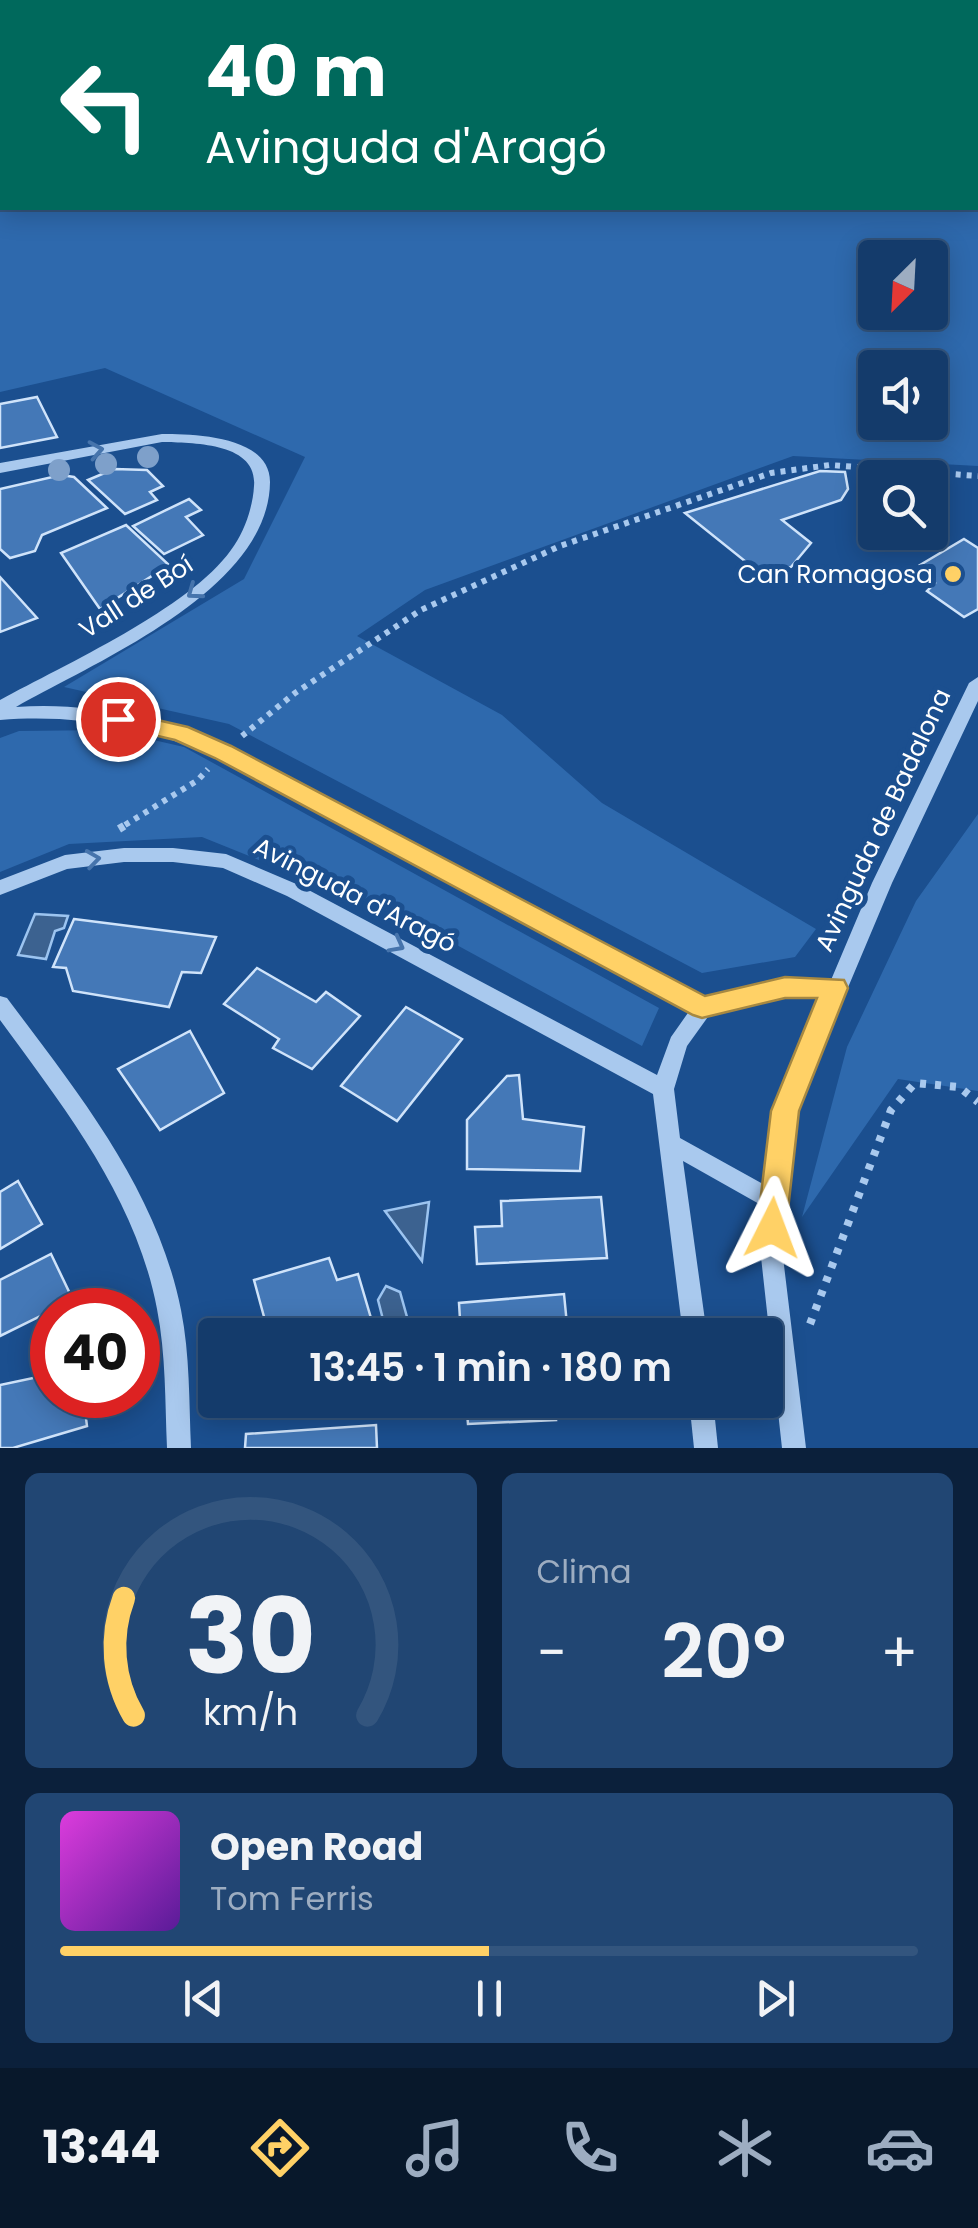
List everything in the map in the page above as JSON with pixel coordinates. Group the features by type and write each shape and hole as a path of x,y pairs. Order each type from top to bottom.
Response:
{"street":[{"path":"142,0 268,0"},
{"name":"Vall de Boí","path":"0,468 162,438 188,438 230,446 248,454 260,465 264,477 252,527 234,558 203,586 0,711"},
{"name":"Avinguda de Badalona","path":"794,1448 772,1256 772,1200 785,1111 834,988 978,683"},
{"path":"0,711 98,715 180,733 223,752 702,1008 785,988 834,988"},
{"name":"Avinguda d'Aragó","path":"0,888 65,862 124,855 173,854 226,862 294,891 663,1089"},
{"path":"0,1004 104,1148 138,1212 169,1308 179,1448"},
{"path":"692,1318 663,1089 678,1043 702,1008"},
{"path":"670,1144 772,1200"},
{"path":"703,1418 706,1448"}],"path":[{"path":"113,833 198,780 223,752 295,692 421,610 560,546 770,473 830,464 978,476"},
{"path":"806,1332 891,1110 915,1083 959,1087 978,1102"}],"shaded area":[{"path":"0,210 978,210 978,466 948,464 948,460 793,456 425,590 357,636 502,715 602,803 816,929 795,957 702,973 229,724 64,687 244,579 305,457 105,368 0,392"},
{"path":"110,730 184,747 659,1008 642,1046 420,925 202,837 69,844 0,872 0,738 19,731"},
{"path":"978,814 978,1091 898,1079 802,1217 847,1047 916,901"},
{"path":"35,914 68,916 64,928 55,931 46,959 18,955"},
{"path":"429,1202 422,1261 385,1211"},
{"path":"386,1286 400,1292 407,1318 383,1318 378,1300"}],"building":[{"path":"37,397 57,437 0,448 0,404"},
{"path":"114,469 147,470 163,486 150,492 157,500 125,514 88,480"},
{"path":"820,471 845,472 848,489 841,500 782,520 811,543 791,567 761,574 685,513"},
{"path":"61,475 74,477 107,508 42,535 35,551 10,558 0,549 0,489"},
{"path":"189,499 201,510 186,517 203,535 164,554 133,526"},
{"path":"126,525 169,565 100,609 61,553"},
{"name":"Can Romagosa","path":"964,539 978,548 978,609 964,617 927,591 935,583 920,565"},
{"path":"0,577 37,618 0,632"},
{"path":"74,919 216,937 201,973 182,972 169,1007 73,991 66,968 53,967"},
{"path":"257,968 316,1002 326,992 360,1016 312,1069 273,1048 279,1039 224,1004"},
{"path":"406,1007 462,1039 397,1121 341,1086"},
{"path":"190,1031 224,1093 160,1130 118,1069"},
{"path":"519,1075 523,1119 584,1127 580,1171 467,1169 467,1120 507,1076"},
{"path":"18,1181 42,1224 0,1249 0,1192"},
{"path":"601,1197 607,1258 477,1264 475,1227 502,1226 501,1201"},
{"path":"51,1254 67,1288 30,1288 30,1321 0,1336 0,1280"},
{"path":"329,1258 337,1280 358,1274 371,1318 264,1318 254,1280"},
{"path":"564,1294 566,1318 460,1318 459,1303"},
{"path":"30,1379 30,1418 86,1418 87,1426 13,1448 0,1448 0,1385"},
{"path":"468,1418 556,1420 468,1424"},
{"path":"376,1425 377,1448 245,1448 246,1434"}],"place":[{"name":"Can Romagosa","path":"953,574"}],"route":[{"path":"118,719 180,733 223,752 702,1008 785,988 834,988 785,1111 777,1154 772,1228"}]}
